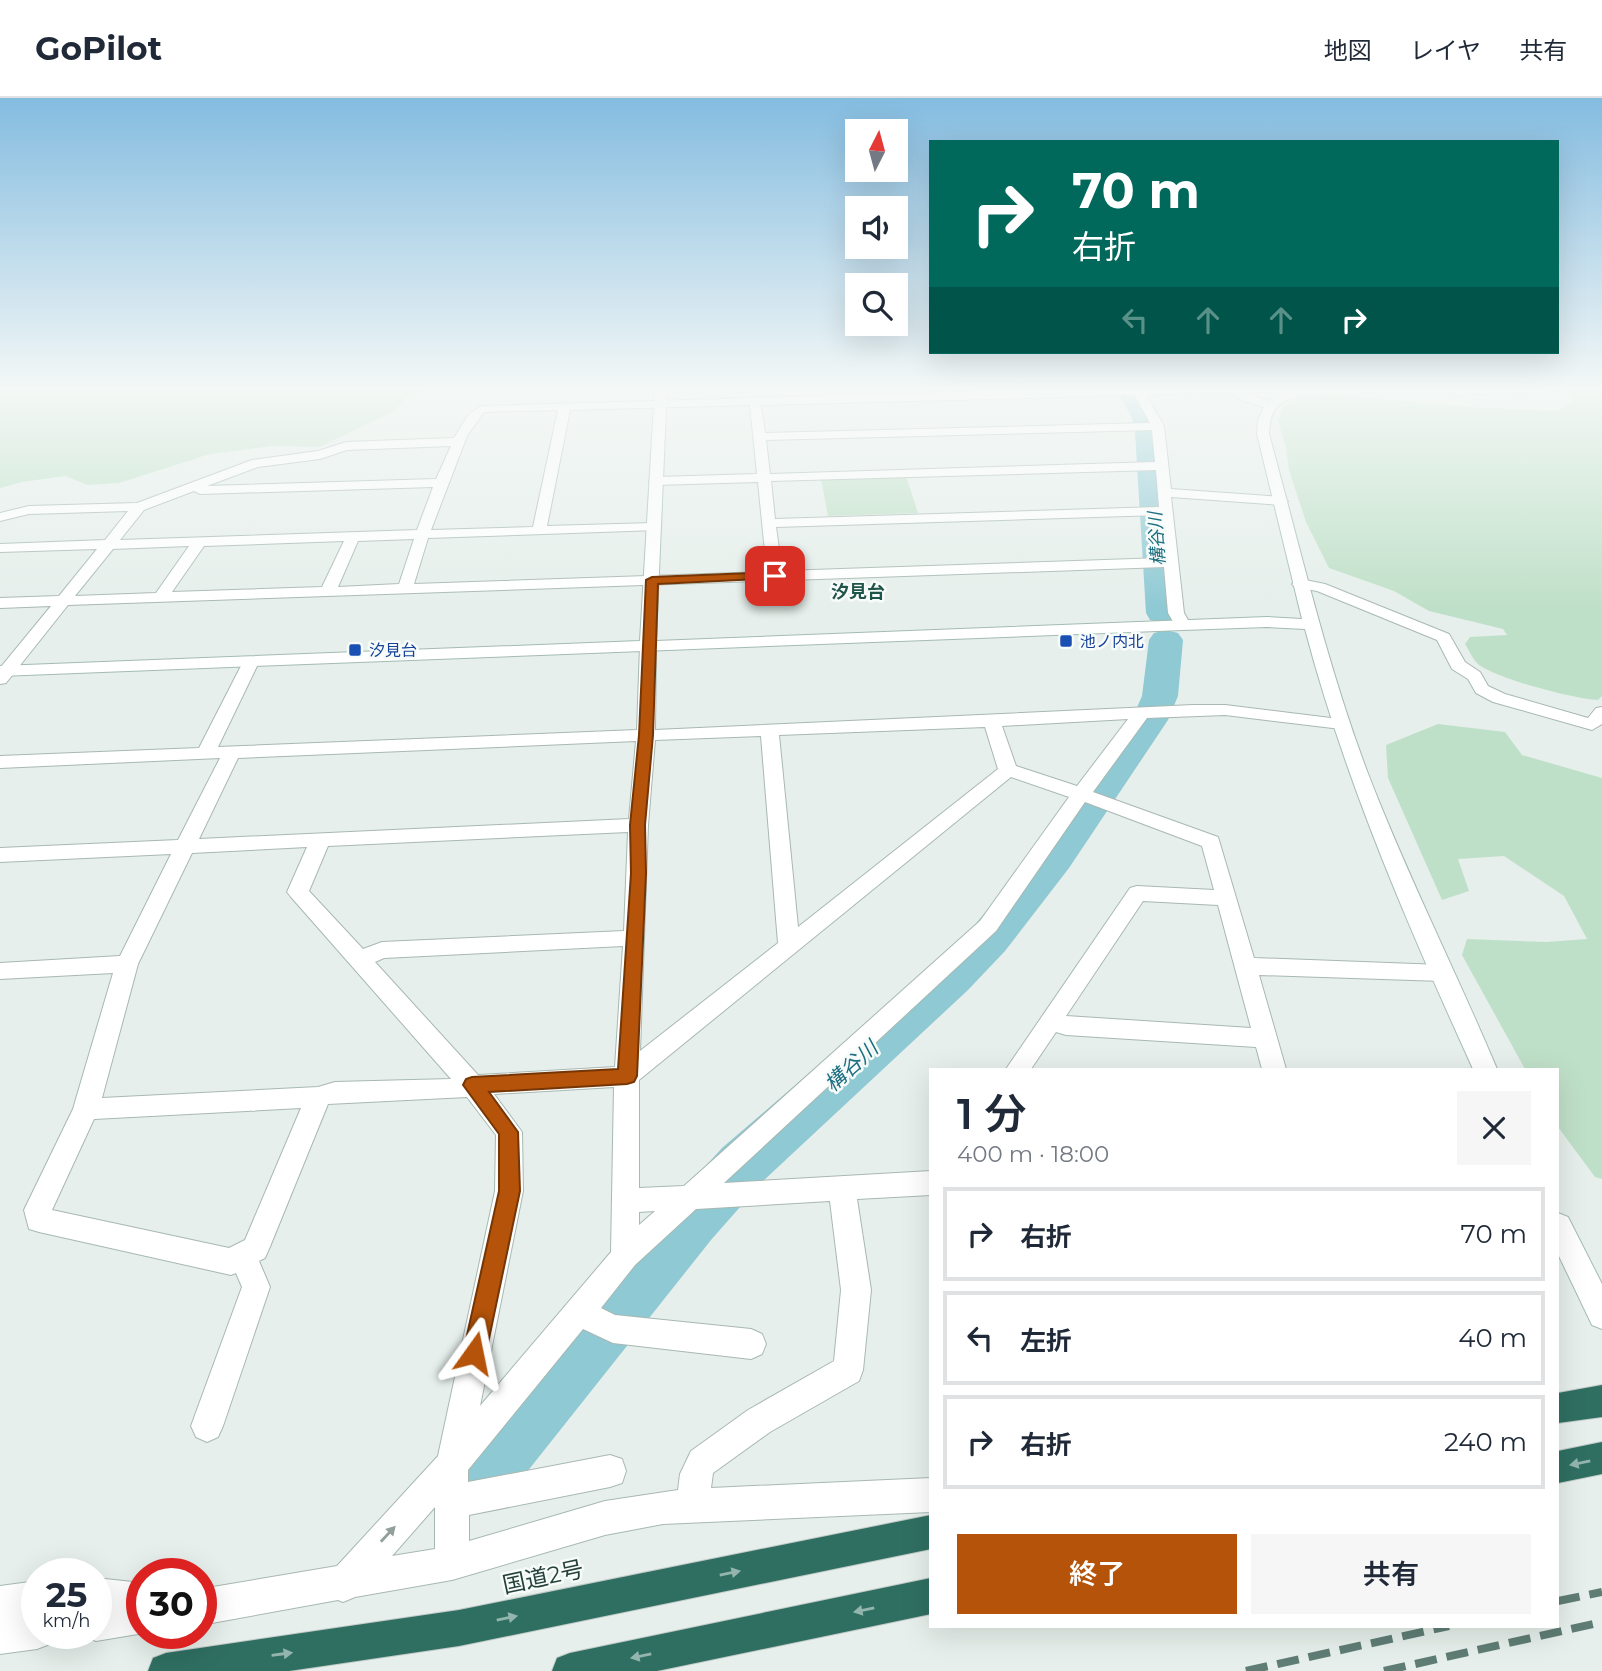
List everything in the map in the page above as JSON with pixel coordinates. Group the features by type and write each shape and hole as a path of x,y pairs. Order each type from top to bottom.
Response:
{"highway":[{"path":"1559,1408 1602,1401"},
{"path":"1559,1467 1602,1458"},
{"name":"国道2号","path":"166,1671 459,1628 929,1532"},
{"path":"570,1671 929,1596"}],"street":[{"path":"0,517 29,510 139,507 256,463 277,460"},
{"path":"405,588 450,460"},
{"path":"539,530 554,460"},
{"path":"625,1256 627,1076 639,873 638,825 646,735 657,460"},
{"path":"762,460 775,576"},
{"path":"1154,460 1164,492 1159,511 1162,562 1176,613 1183,625"},
{"path":"1270,460 1310,624 1341,724 1383,843 1485,1068"},
{"path":"656,481 1155,466"},
{"path":"180,490 442,483"},
{"path":"1164,492 1281,501"},
{"path":"2,673 139,507"},
{"path":"769,523 1159,511"},
{"path":"0,548 653,527"},
{"path":"328,591 353,536"},
{"path":"161,597 200,541"},
{"path":"0,603 1162,562"},
{"path":"1300,584 1320,587 1443,636 1458,665 1474,676 1482,689 1499,698 1592,725 1602,712"},
{"path":"2,673 1183,625 1268,622 1310,624"},
{"path":"206,753 251,662"},
{"path":"0,762 992,721 1150,712 1225,710 1341,724"},
{"path":"342,1585 452,1464 594,1318 625,1256 696,1195 988,926 1090,797 1139,718 1150,712"},
{"path":"992,721 1008,770"},
{"path":"769,730 789,947"},
{"path":"232,752 127,964 86,1109 38,1210 39,1220 231,1262 256,1248 318,1097"},
{"path":"1008,770 1211,842 1274,1068"},
{"path":"86,1109 318,1097 335,1092 457,1089 472,1085 627,1076 1008,770"},
{"path":"0,855 638,825"},
{"path":"321,839 298,892 472,1085 509,1132 509,1191 452,1464 452,1563"},
{"path":"1019,1068 1137,893 1226,898"},
{"path":"360,959 382,950 634,939"},
{"path":"0,971 127,964"},
{"path":"1247,966 1442,974"},
{"path":"1052,1020 1066,1026 1265,1038"},
{"path":"624,1201 929,1183"},
{"path":"693,1505 696,1474 702,1462 759,1421 848,1370 856,1290 842,1188"},
{"path":"1559,1228 1602,1315"},
{"path":"207,1426 256,1287 243,1256"},
{"path":"594,1318 751,1344"},
{"path":"454,1501 610,1471"},
{"path":"217,1605 342,1585 452,1563 605,1518 693,1505 824,1502 929,1495"},
{"path":"0,1604 21,1601"},
{"path":"0,1636 21,1633"}],"green space":[{"path":"0,460 190,460 119,483 88,485 65,476 0,488"},
{"path":"1288,460 1602,460 1602,696 1598,700 1572,696 1534,687 1485,669 1477,663 1465,644 1470,637 1507,635 1503,629 1429,611 1394,591 1329,568 1306,522"},
{"path":"906,476 918,513 828,516 821,479"},
{"path":"1438,724 1505,732 1522,755 1602,778 1602,1179 1595,1177 1559,1128 1559,1068 1524,1068 1462,955 1467,939 1547,942 1587,939 1564,896 1504,856 1458,859 1469,891 1442,900 1388,778 1386,745"}],"waterway":[{"name":"構谷川","path":"1150,460 1162,613"},
{"name":"構谷川","path":"487,1468 691,1222 742,1165 951,978 989,939 1054,858 1150,720 1160,696 1166,640"}],"railway":[{"path":"1559,1601 1602,1592"},
{"path":"1384,1671 1602,1622"},
{"path":"1246,1671 1440,1628"}],"place":[{"name":"池ノ内北","path":"1066,641"},
{"name":"汐見台","path":"355,650"}],"district":[{"name":"汐見台","path":"858,592"}],"route":[{"path":"474,1353 509,1191 509,1132 472,1085 627,1076 652,580 775,576"}]}
